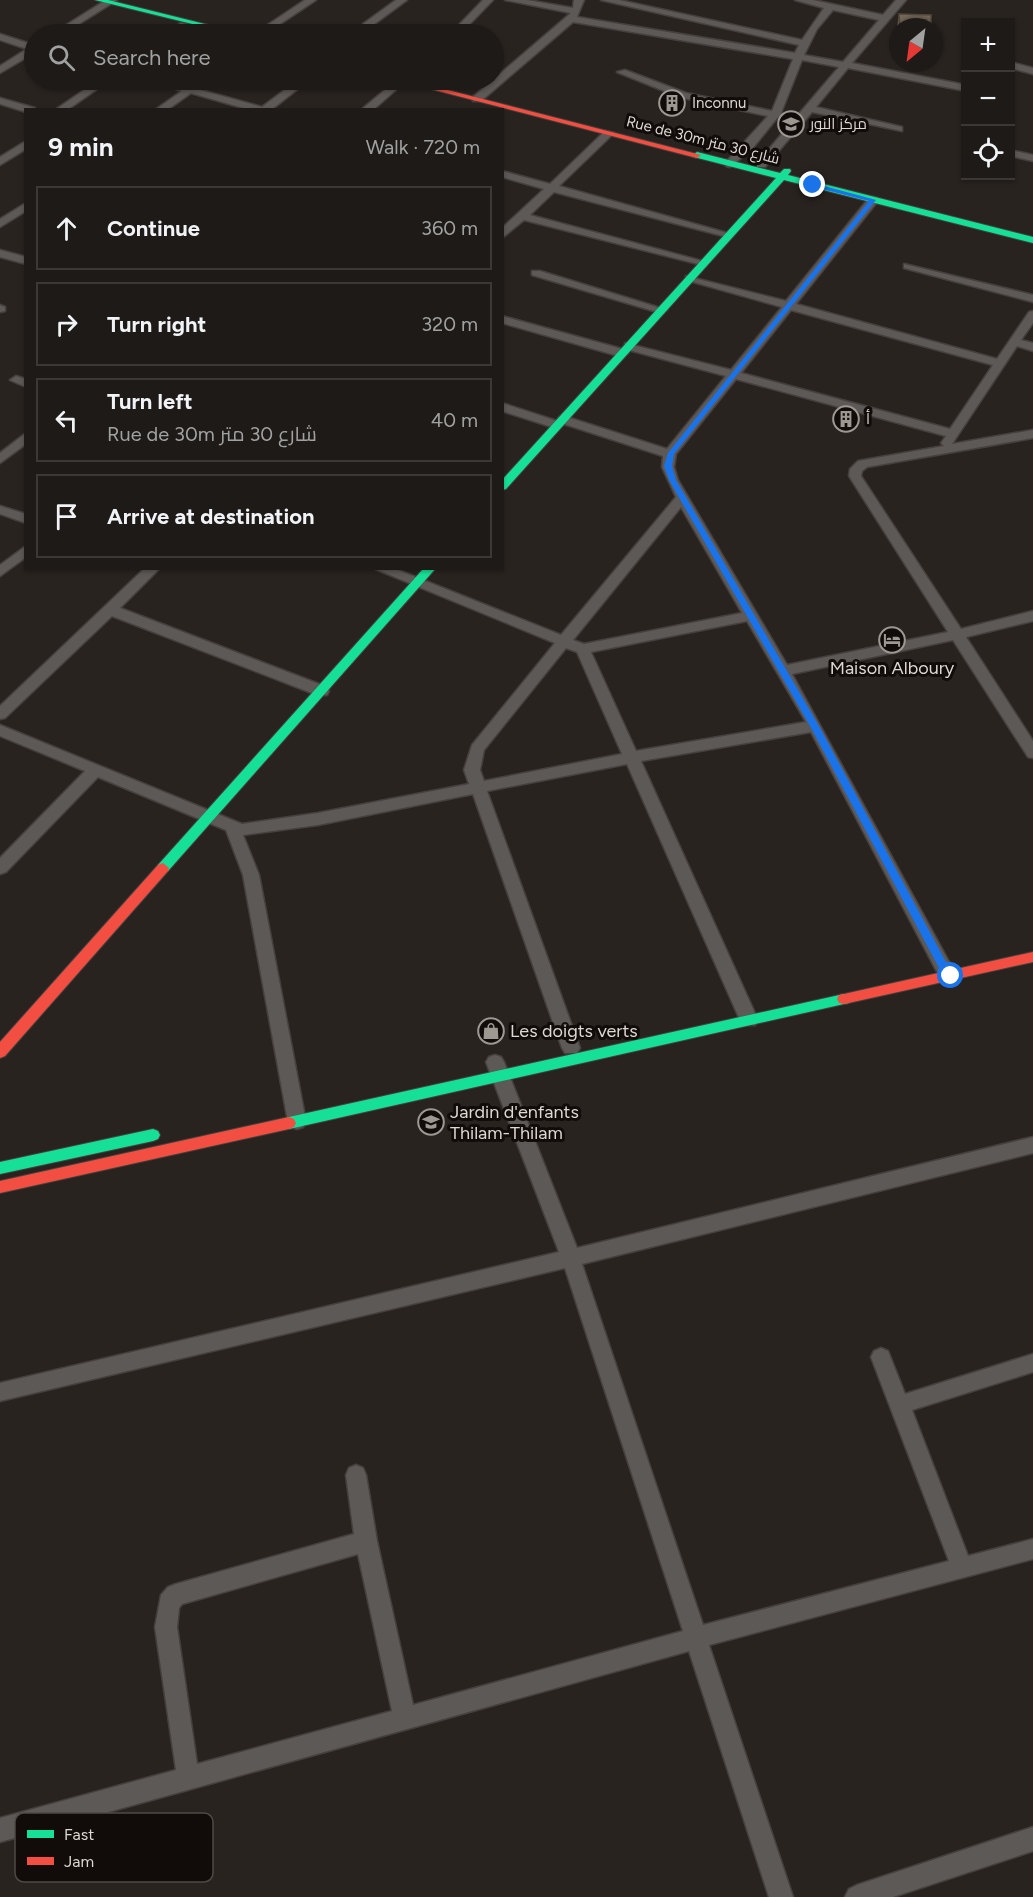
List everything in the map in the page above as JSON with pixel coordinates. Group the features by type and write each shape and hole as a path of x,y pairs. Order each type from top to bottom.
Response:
{"street":[{"path":"84,0 106,2 199,24"},
{"path":"274,24 311,0"},
{"path":"369,24 402,0"},
{"path":"465,24 488,0"},
{"path":"510,0 574,15 800,58 846,63 961,87"},
{"path":"504,77 574,15 579,0"},
{"path":"606,0 803,43"},
{"path":"800,0 884,18"},
{"path":"761,165 901,0"},
{"path":"72,24 106,2 181,24"},
{"path":"733,161 774,115 800,58 803,43 831,6"},
{"path":"0,37 24,45"},
{"path":"0,70 24,54"},
{"path":"1015,66 1033,70"},
{"path":"622,72 683,95 799,120"},
{"path":"63,108 90,90"},
{"path":"163,108 189,90"},
{"path":"194,90 257,108"},
{"path":"267,108 291,90"},
{"path":"368,108 389,90"},
{"name":"Rue de 30m شارع 30 متر","path":"448,90 784,174 1033,232"},
{"name":"Rue de 30m شارع 30 متر","path":"459,90 609,132 733,161 761,165 873,200 1033,240"},
{"path":"481,97 489,90"},
{"path":"0,101 24,108"},
{"path":"809,108 898,129"},
{"path":"504,233 609,132"},
{"path":"0,162 24,145"},
{"path":"1015,154 1033,158"},
{"path":"504,485 784,174"},
{"path":"504,175 727,236"},
{"path":"873,200 670,454 668,466 682,497 815,726 946,970"},
{"path":"0,224 24,207"},
{"path":"522,216 702,264"},
{"path":"0,253 24,260"},
{"path":"908,266 1033,299"},
{"path":"536,273 661,310"},
{"path":"690,278 1000,364"},
{"path":"940,451 1033,314"},
{"path":"504,319 734,375 953,434"},
{"path":"1014,342 1033,346"},
{"path":"504,408 670,454"},
{"path":"1033,434 863,464 856,469 855,476 1033,753"},
{"path":"3,453 24,438"},
{"path":"571,1047 472,770 477,749 562,640 682,497"},
{"path":"0,510 24,518"},
{"path":"0,572 24,552"},
{"path":"0,714 152,570"},
{"path":"385,570 583,649 751,616"},
{"path":"0,1052 429,570"},
{"path":"111,610 322,691"},
{"path":"783,671 956,635 1033,616"},
{"path":"583,649 747,1015"},
{"path":"0,730 233,829 253,830 633,757 815,726"},
{"path":"0,868 94,771"},
{"path":"233,829 251,875 295,1109"},
{"path":"946,970 1033,943"},
{"path":"0,1187 295,1109 747,1015 946,970 1033,957"},
{"path":"493,1068 571,1047 747,1015"},
{"path":"493,1068 571,1258 781,1897"},
{"path":"0,1168 168,1132"},
{"path":"0,1392 571,1258 1033,1145"},
{"path":"881,1356 962,1568"},
{"path":"899,1405 1033,1363"},
{"path":"356,1475 366,1541 405,1718"},
{"path":"188,1778 166,1627 169,1603 176,1595 366,1541"},
{"path":"61,1813 696,1638 1033,1549"},
{"path":"0,1830 15,1826"},
{"path":"857,1897 1033,1839"}],"building":[{"path":"899,14 931,15 931,18 899,18"}],"traffic: fast":[{"path":"99,0 199,24"},
{"path":"697,155 1033,240"},
{"path":"504,485 787,171"},
{"path":"163,868 429,570"},
{"path":"289,1123 844,999"},
{"path":"0,1168 153,1135"}],"traffic: jam":[{"path":"440,90 697,155"},
{"path":"0,1052 163,868"},
{"path":"844,999 1033,957"},
{"path":"0,1187 289,1123"}],"place":[{"name":"Inconnu","path":"672,103"},
{"name":"مركز النور","path":"791,124"},
{"name":"أ","path":"846,419"},
{"name":"Maison Alboury","path":"892,640"},
{"name":"Les doigts verts","path":"491,1031"},
{"name":"Jardin d'enfants Thilam-Thilam","path":"431,1122"}],"route":[{"path":"813,185 873,200 670,454 668,466 672,480 815,726 942,965 951,976"}]}
